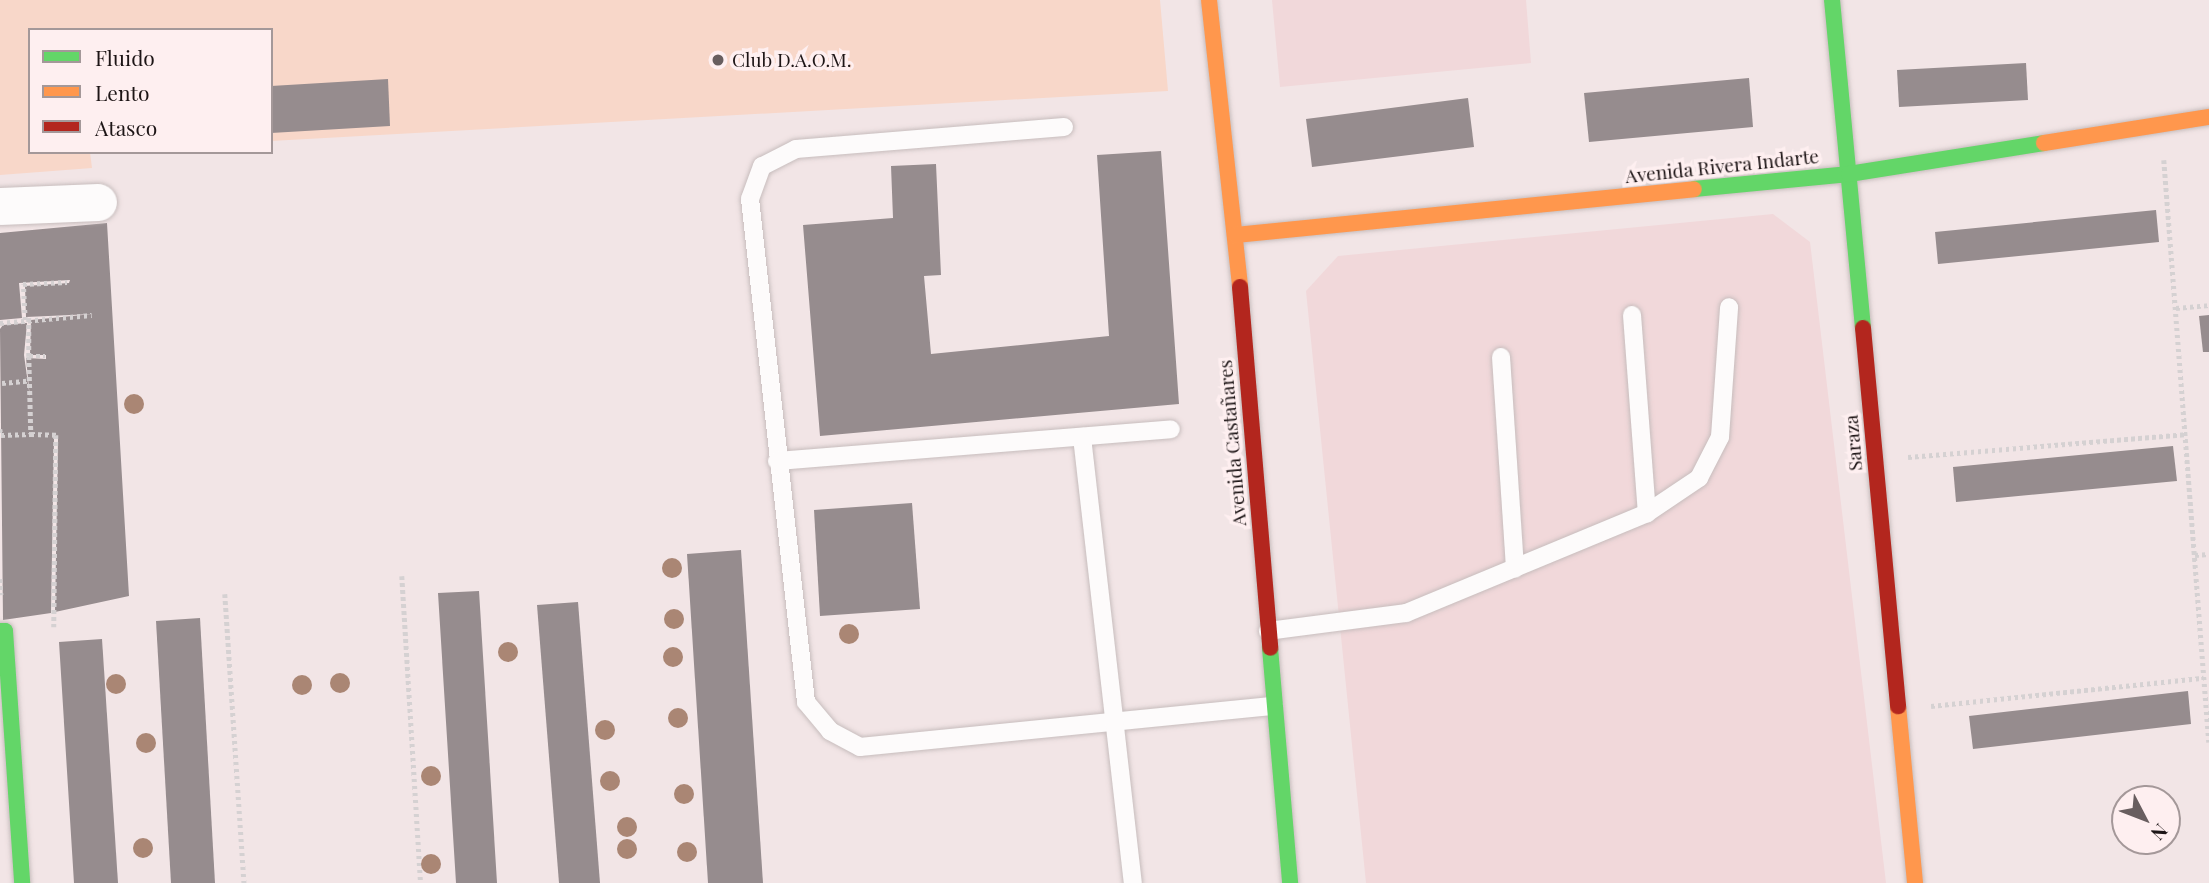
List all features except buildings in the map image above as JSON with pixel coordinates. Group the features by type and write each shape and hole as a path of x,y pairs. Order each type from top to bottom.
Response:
{"street":[{"name":"Avenida Castañares","path":"1209,0 1236,236 1290,883"},
{"name":"Saraza","path":"1832,0 1915,883"},
{"name":"Avenida Rivera Indarte","path":"1236,236 1850,174 2209,117"},
{"path":"0,206 98,202"},
{"path":"0,631 5,631 22,883"}],"lane":[{"path":"1063,127 796,149 762,166 750,199 777,461 806,702 830,731 860,747 1274,706"},
{"path":"1268,631 1406,613 1647,513 1699,478 1720,437 1729,307"},
{"path":"1632,315 1647,513"},
{"path":"1501,357 1515,569"},
{"path":"777,461 1171,429"},
{"path":"1082,437 1133,883"}],"path":[{"path":"2162,124 2209,742"},
{"path":"31,434 27,381 29,356 23,284 67,282"},
{"path":"2176,308 2209,305"},
{"path":"0,323 92,315"},
{"path":"29,356 45,356"},
{"path":"2,383 27,381"},
{"path":"0,429 1,435 56,435 54,627"},
{"path":"1876,460 2185,434"},
{"path":"2195,555 2209,554"},
{"path":"402,576 421,883"},
{"path":"225,594 244,883"},
{"path":"1899,709 2204,678"}],"shaded area":[{"name":"Club D.A.O.M.","path":"0,0 1160,0 1168,91 273,141 273,28 28,28 28,154 90,154 92,168 0,175"},
{"path":"1272,0 1526,0 1531,63 1280,87"},
{"path":"1773,214 1810,242 1886,883 1366,883 1306,291 1338,256"}],"traffic: fast":[{"path":"1832,0 1863,328"},
{"path":"1694,189 1849,174 2044,143"},
{"path":"0,631 5,631 22,883"},
{"path":"1270,648 1290,883"}],"traffic: slow":[{"path":"1209,0 1240,287"},
{"path":"2044,143 2209,117"},
{"path":"1236,235 1694,189"},
{"path":"1898,706 1915,883"}],"traffic: jam":[{"path":"1240,287 1270,648"},
{"path":"1863,328 1898,706"}],"place":[{"name":"Club D.A.O.M.","path":"718,60"}]}
